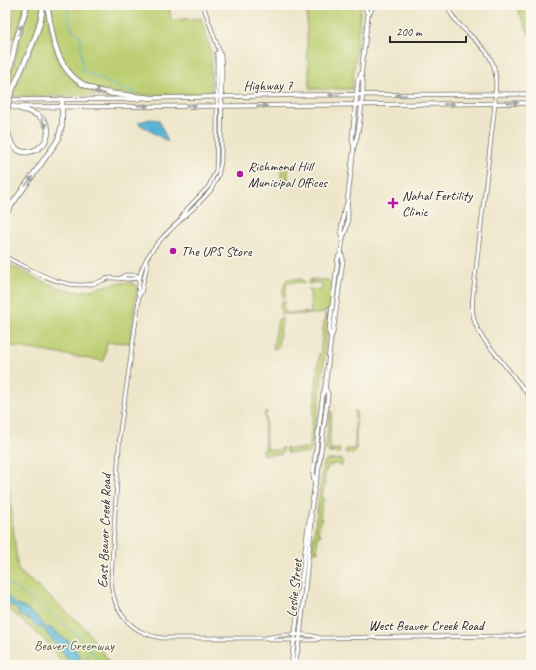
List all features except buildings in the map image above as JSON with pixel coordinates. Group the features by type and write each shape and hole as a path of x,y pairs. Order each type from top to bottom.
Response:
{"highway":[{"path":"5,28 7,5"},
{"path":"8,108 35,113 44,120 48,132 47,138 42,146 32,152 20,151 14,147 7,132 6,124 8,108 7,96 15,44 27,5"},
{"path":"7,96 35,38 43,5"},
{"path":"47,5 59,57 72,76 80,84 95,91 152,98"},
{"path":"5,214 58,140 62,125 62,99"}],"main road":[{"name":"Leslie Street","path":"366,5 368,15"},
{"name":"Leslie Street","path":"294,665 292,659 307,535 315,484 314,474 331,337 329,332 338,258 341,252 343,237 346,232 348,210 347,204 362,95 363,82 361,75 368,15 371,11 372,5"},
{"path":"217,51 220,64 220,97 222,106"},
{"name":"Leslie Street","path":"354,146 352,140 356,95 358,80 361,75"},
{"name":"Highway 7","path":"5,100 356,95 495,96 531,94"},
{"name":"Highway 7","path":"8,108 531,103"},
{"name":"Leslie Street","path":"294,665 300,638 312,519 311,512"}],"street":[{"path":"203,5 217,51"},
{"path":"447,5 456,21 482,47 491,59 496,74 495,104 486,169 473,290 472,313 474,322 482,337 531,398"},
{"name":"East Beaver Creek Road","path":"220,97 217,106 216,170 209,186 187,209 156,246 143,266 140,277 139,295 120,431 111,580 114,601 120,612 132,625 138,630 151,636 162,638 266,638 274,640 300,638"},
{"name":"East Beaver Creek Road","path":"178,221 202,200 213,187 220,172 222,106"},
{"path":"199,197 202,200"},
{"path":"5,257 63,284 76,286 93,284 111,278 136,279 140,277"},
{"name":"East Beaver Creek Road","path":"139,295 141,293 147,265 146,261"},
{"name":"West Beaver Creek Road","path":"300,638 315,636 320,638 518,636 531,632"}],"green space":[{"path":"14,5 25,5 15,39 11,38"},
{"path":"30,5 41,5 38,25 35,36 25,58 11,88 9,88 23,25"},
{"path":"49,5 169,5 171,20 201,18 211,52 211,89 209,94 128,94 97,89 85,84 70,71 61,55 56,41"},
{"path":"333,5 361,5 352,89 310,89 307,55 307,7 328,7"},
{"path":"516,5 531,5 531,38 526,28"},
{"path":"47,9 54,48 62,67 75,81 100,95 12,97 35,44 44,10"},
{"path":"281,164 288,164 288,180 281,179"},
{"path":"5,262 40,280 67,290 91,290 122,282 136,285 137,288 130,343 107,342 104,361 5,345"},
{"path":"287,279 302,279 305,283 287,283 285,298 283,297 283,292"},
{"path":"311,279 328,280 331,284 333,283 330,309 319,314 281,314 281,302 284,301 286,302 284,302 283,310 286,311 286,313 304,313 305,311 306,313 311,313 310,291 308,290 322,290 322,283 311,283 310,285 308,283 308,281 314,281 309,280"},
{"path":"325,314 327,314 327,321 328,314 329,317 320,397 312,447 309,453 287,453 289,452 286,452 286,447 287,449 303,449 304,447 305,449 309,445 308,443 310,443 318,355 320,355"},
{"path":"282,318 282,321 278,347 275,349 273,348 278,319"},
{"path":"330,411 332,412 329,445 332,449 340,449 339,453 328,453 334,452 325,450"},
{"path":"355,411 356,451 353,454 345,452 346,449 355,449"},
{"path":"265,413 266,447 268,447 268,450 281,450 282,447 282,454 265,455 262,453 262,450 265,450"},
{"name":"Beaver Greenway","path":"5,453 18,570 83,626 112,665 64,665 47,642 5,606"},
{"path":"341,459 343,462 341,466 340,464 332,464 332,466 330,465 327,467 328,469 326,469 324,482 326,485 324,485 322,499 324,499 324,501 322,501 320,519 322,519 322,521 320,521 318,533 321,534 318,536 317,550 319,551 316,552 312,549 323,465 326,460"}],"water":[{"path":"150,119 159,120 168,142 139,124 139,122"},
{"path":"5,594 14,603 27,609 38,617 47,628 51,628 73,645 85,665 71,665 68,659 43,628 36,626 31,620 19,615 17,609 5,602"}],"waterway":[{"path":"67,5 71,27 80,36 83,71 129,92 133,90 136,92"},
{"path":"5,501 5,510"},
{"path":"5,581 76,633 104,665"},
{"path":"81,665 87,659 90,649"}],"place":[{"name":"Richmond Hill Municipal Offices","path":"240,174"},
{"name":"Nahal Fertility Clinic","path":"393,203"},
{"name":"The UPS Store","path":"173,251"}]}
